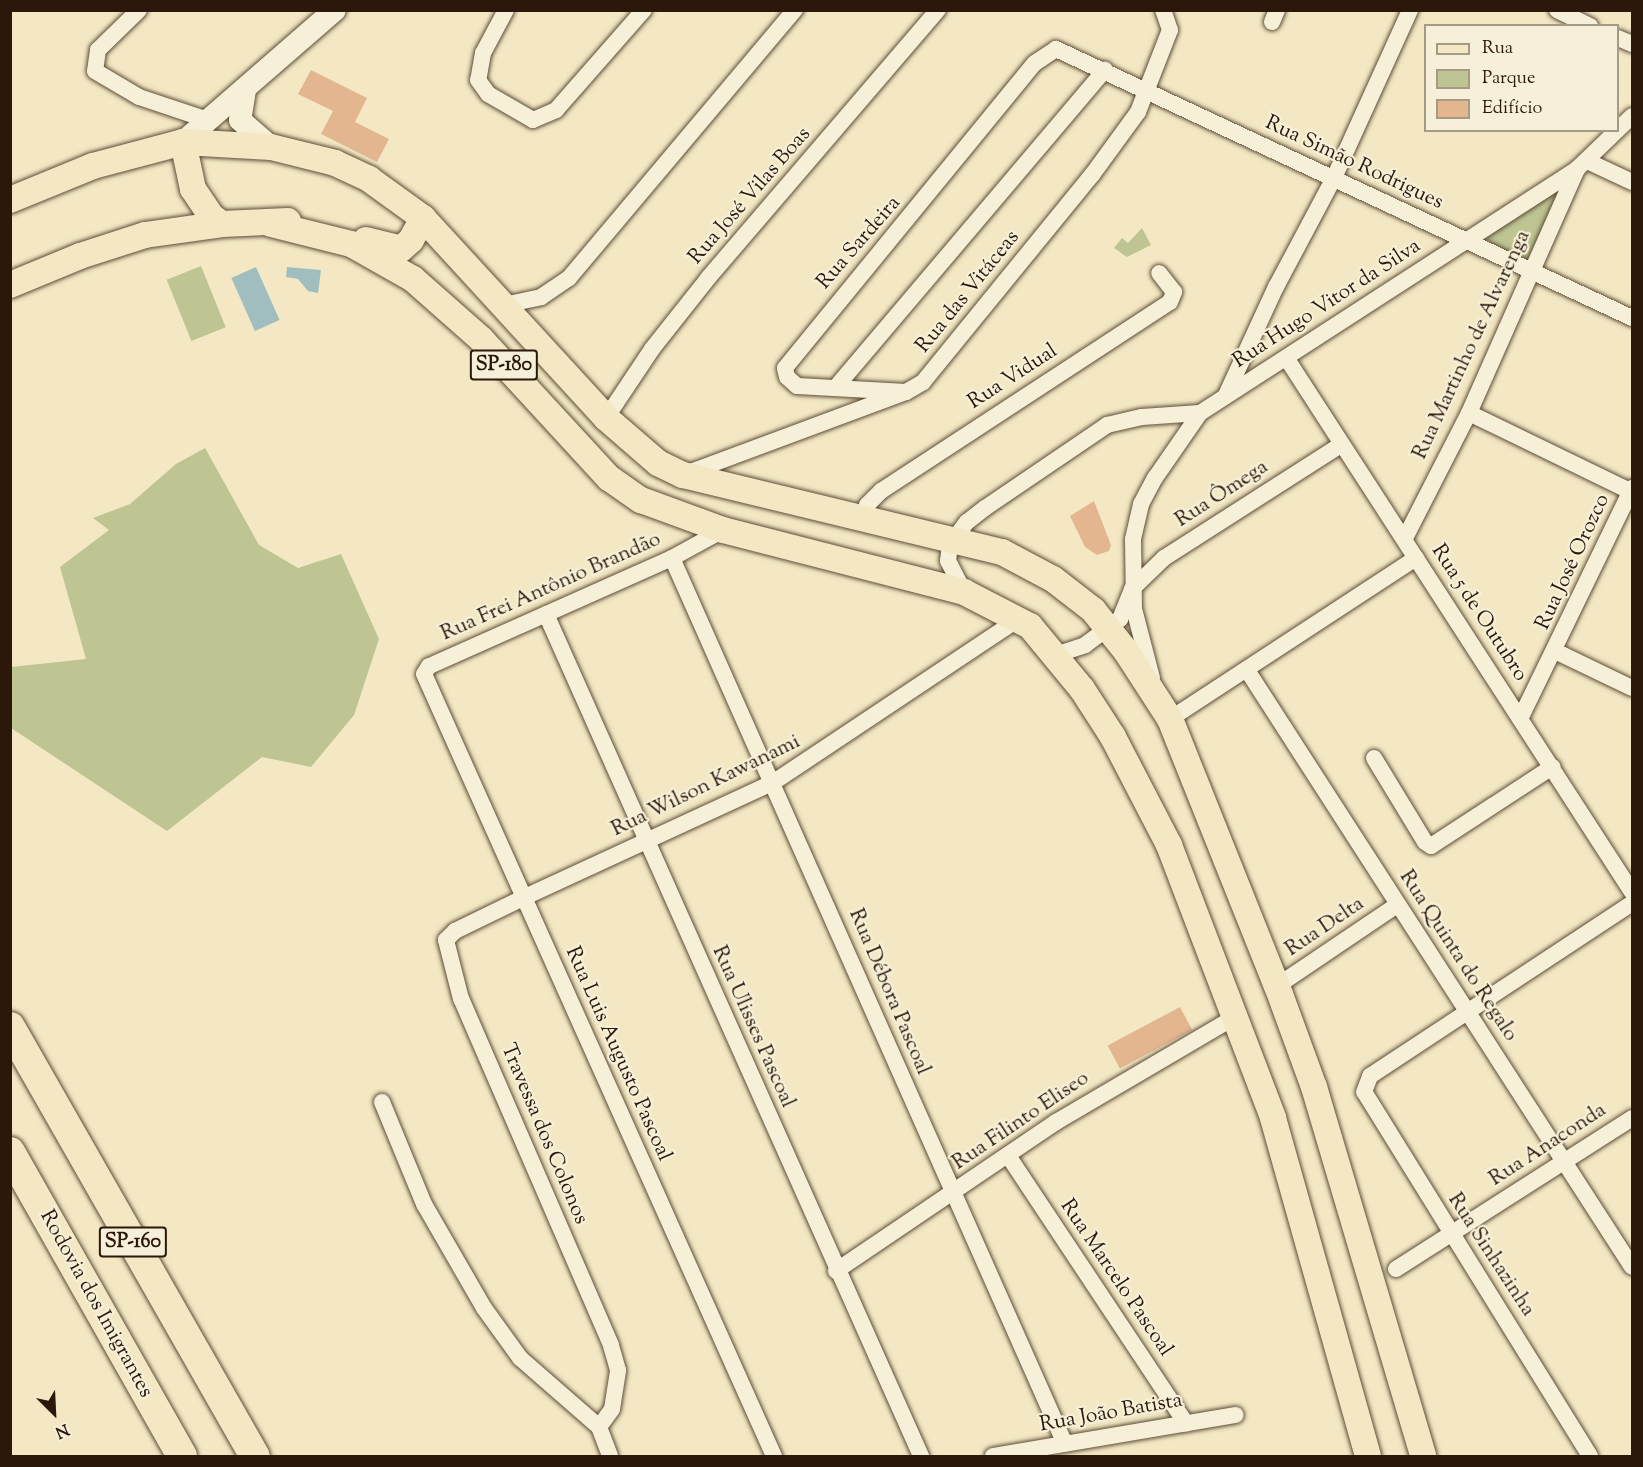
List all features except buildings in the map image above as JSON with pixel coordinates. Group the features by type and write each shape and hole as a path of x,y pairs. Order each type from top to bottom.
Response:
{"highway":[{"name":"SP-160","path":"10,1027 255,1456"},
{"name":"Rodovia dos Imigrantes","path":"10,1152 182,1456"}],"main road":[{"path":"183,142 193,189 212,217 222,225"},
{"path":"10,200 93,166 183,142 271,147 335,163 369,179 423,219 606,418 640,451 683,475 862,519 952,538 1002,552 1053,579 1109,629 1157,694 1170,718 1277,986 1314,1087 1423,1456"},
{"path":"271,224 294,221 321,225 398,250 411,240 423,219"},
{"name":"SP-180","path":"10,285 110,244 154,234 222,225 271,224 351,244 413,279 481,339 609,478 641,500 723,530"},
{"path":"723,530 964,592 1020,618 1056,655 1113,737 1169,845 1273,1118 1369,1454"}],"street":[{"path":"139,10 98,50 95,71 139,97 208,120"},
{"path":"183,142 335,10"},
{"path":"506,10 483,53 478,80 488,94 533,120 556,110 644,10"},
{"path":"504,305 541,297 569,278 795,10"},
{"name":"Rua José Vilas Boas","path":"606,418 652,349 702,286 938,10"},
{"name":"Rua das Vitáceas","path":"683,475 906,392 923,382 1085,184 1138,112 1170,30 1163,10"},
{"path":"1226,395 1276,287 1333,180 1410,10"},
{"path":"1557,10 1586,24"},
{"name":"Rua Simão Rodrigues","path":"1056,49 1632,318"},
{"name":"Rua Sardeira","path":"906,392 797,386 787,377 785,368 1035,63 1056,49"},
{"path":"836,387 1105,70"},
{"path":"245,90 240,120 271,147"},
{"name":"Rua Hugo Vitor da Silva","path":"1619,129 1632,116"},
{"name":"Rua Hugo Vitor da Silva","path":"1157,694 1138,628 1132,589 1133,539 1141,504 1200,413 1287,359 1582,165 1616,132"},
{"path":"1582,165 1632,182"},
{"name":"Rua Martinho de Alvarenga","path":"1405,538 1469,413 1531,270 1582,165"},
{"name":"Rua Vidual","path":"862,519 867,505 881,490 1170,302 1174,292 1159,273"},
{"name":"Rua 5 de Outubro","path":"1287,359 1632,891"},
{"path":"964,592 948,561 952,538 985,508 1107,425 1200,413"},
{"path":"1469,413 1632,491"},
{"name":"Rua Ômega","path":"1132,589 1164,558 1342,444"},
{"name":"Rua José Orozco","path":"1520,719 1632,491"},
{"name":"Rua Frei Antônio Brandão","path":"688,519 694,545"},
{"name":"Rua Frei Antônio Brandão","path":"426,669 672,558 723,530"},
{"name":"Rua Débora Pascoal","path":"672,558 774,782 952,1195 1065,1444"},
{"path":"1170,718 1416,558"},
{"name":"Rua Hugo Vitor da Silva","path":"1056,655 1085,645 1109,629 1124,615 1132,589"},
{"name":"Rua Ulisses Pascoal","path":"546,614 836,1271 921,1456"},
{"name":"Rua Wilson Kawanami","path":"523,898 774,782 1020,618"},
{"path":"1555,651 1632,688"},
{"name":"Rua Luis Augusto Pascoal","path":"426,669 425,679 774,1456"},
{"name":"Rua Quinta do Regalo","path":"1247,670 1632,1267"},
{"path":"1374,758 1431,846 1552,767"},
{"name":"Travessa dos Colonos","path":"523,898 455,931 445,947 461,999 611,1345 618,1370 612,1409 599,1427"},
{"path":"1467,1010 1632,903"},
{"name":"Rua Delta","path":"1277,986 1397,905"},
{"name":"Rua Sinhazinha","path":"1467,1010 1370,1076 1365,1084 1366,1101 1590,1456"},
{"name":"Rua Filinto Eliseo","path":"836,1271 1118,1083 1234,1017"},
{"path":"382,1102 424,1204 484,1308 520,1358 599,1427 610,1456"},
{"name":"Rua Anaconda","path":"1396,1269 1632,1118"},
{"name":"Rua Marcelo Pascoal","path":"1009,1157 1186,1423"},
{"name":"Rua João Batista","path":"993,1456 1236,1415"}],"green space":[{"path":"1559,190 1530,258 1525,260 1490,244 1487,236"},
{"path":"1142,228 1151,245 1127,257 1114,248 1122,238 1128,243"},
{"path":"201,266 226,327 191,341 167,280"},
{"path":"205,448 259,545 298,568 341,554 379,639 354,715 311,767 262,757 167,831 11,728 11,667 86,659 60,567 109,530 93,518 130,504 176,464"}],"water":[{"path":"256,267 280,320 255,331 231,278"},
{"path":"287,267 321,270 318,293 308,291 298,279 286,277"}]}
